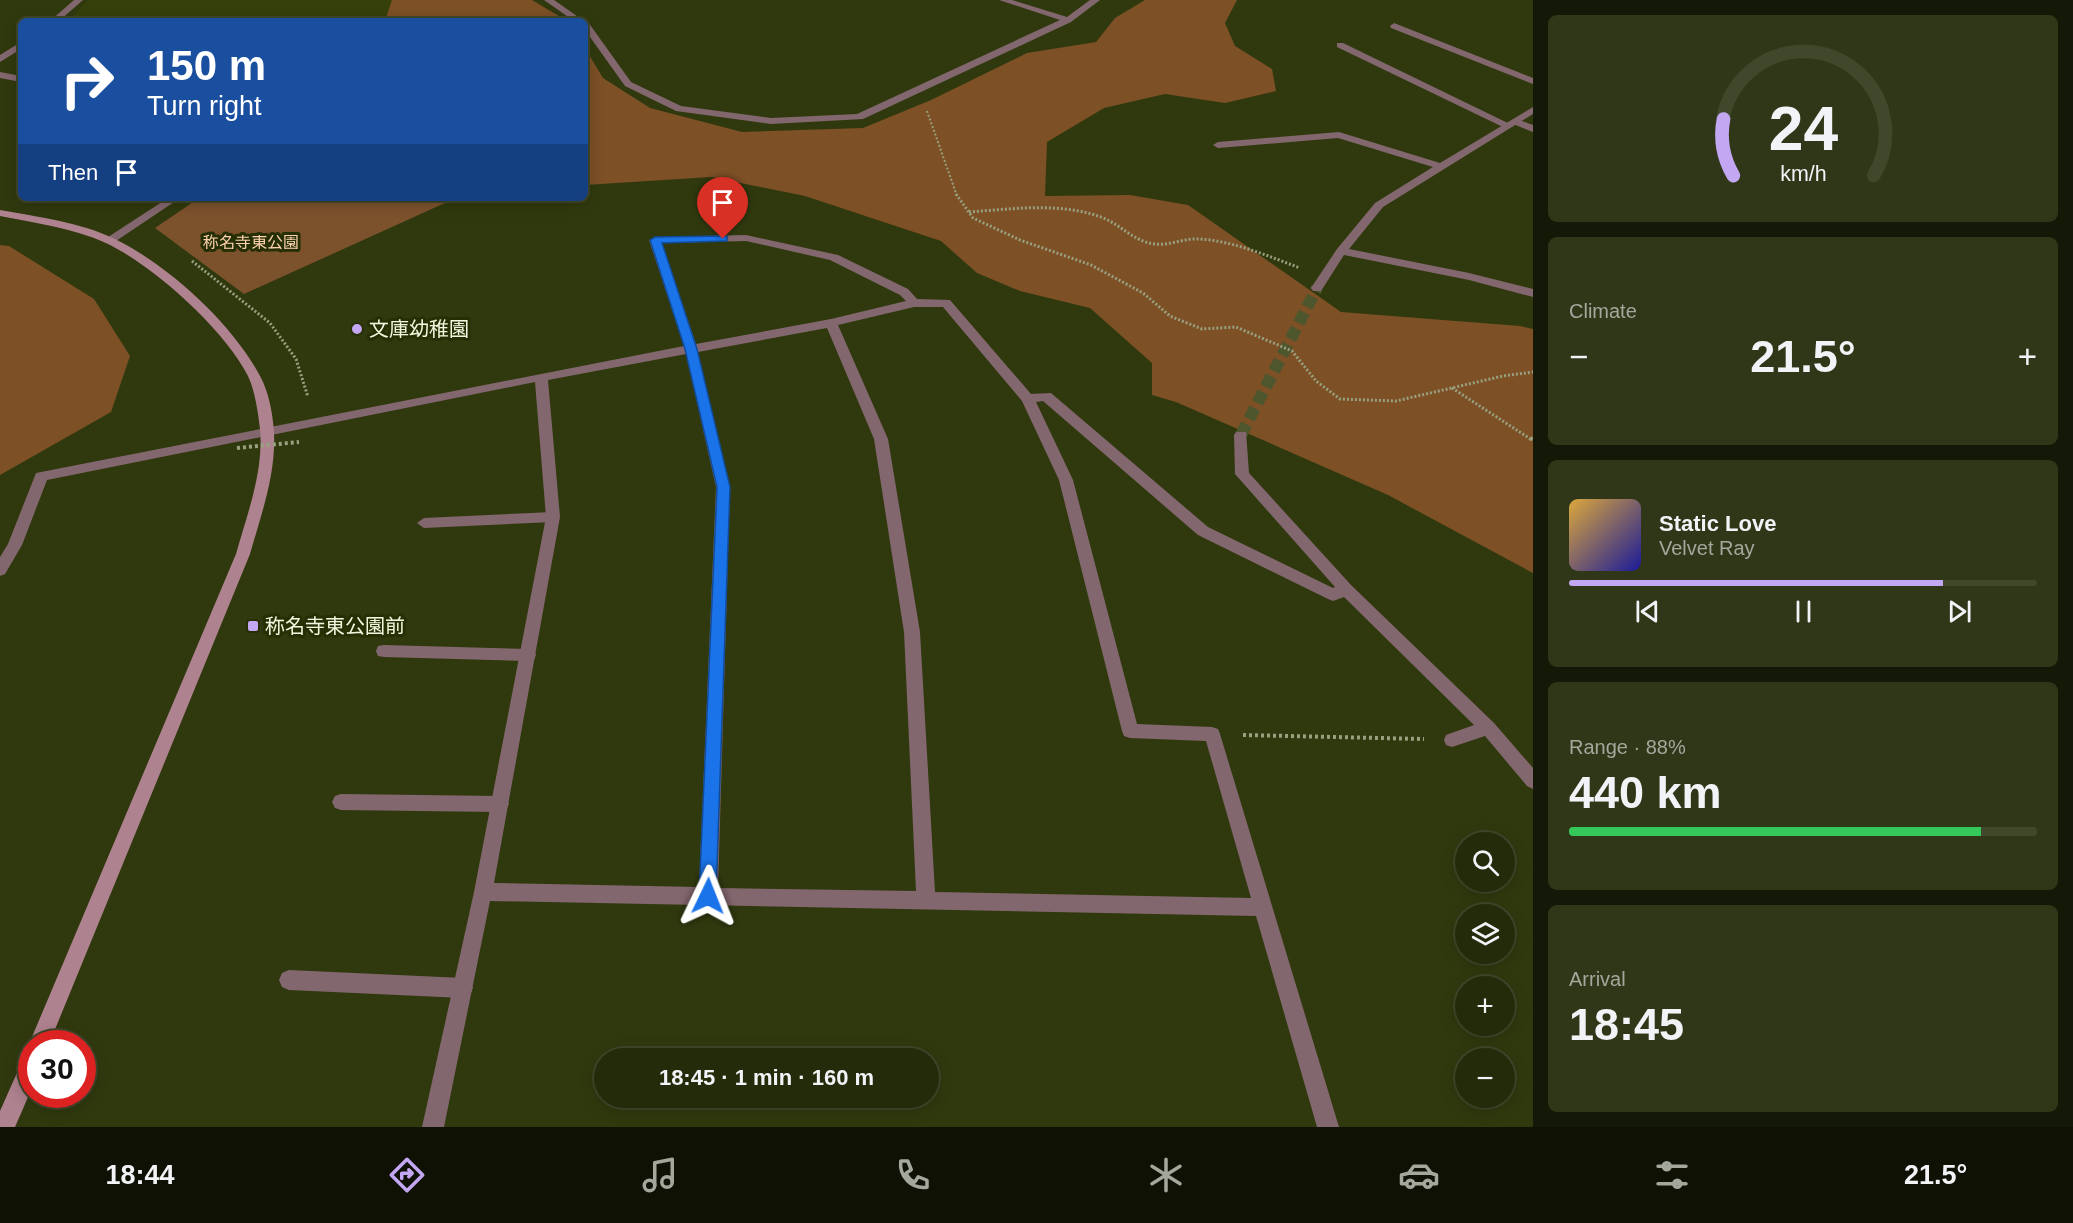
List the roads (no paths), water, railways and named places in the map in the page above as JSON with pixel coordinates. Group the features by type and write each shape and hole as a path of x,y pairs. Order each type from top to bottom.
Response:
{"street":[{"path":"58,18 79,0"},
{"path":"548,0 575,18"},
{"path":"1003,0 1068,20"},
{"path":"588,28 628,84 679,109 771,121 859,117 1068,20 1096,0"},
{"path":"1394,26 1533,81"},
{"path":"1340,45 1513,124 1533,129"},
{"path":"0,59 18,47"},
{"path":"0,75 18,78"},
{"path":"1317,288 1341,251 1379,205 1533,110"},
{"path":"1218,145 1339,135 1442,167"},
{"path":"109,241 170,201"},
{"path":"0,213 50,223 109,241 133,254 174,283 223,333 255,377 267,431 264,473 243,554 45,1030"},
{"path":"708,896 723,487 691,349 655,240 746,238 834,257 904,291 914,303"},
{"path":"1341,251 1469,277 1533,293"},
{"path":"0,570 15,545 41,476 831,322 914,303 946,303 1028,399 1066,480 1130,731 1212,734 1328,1127"},
{"path":"831,322 881,439 912,632 926,900"},
{"path":"433,1127 483,892 553,517 541,377"},
{"path":"1028,399 1046,396 1203,531 1333,595 1346,589"},
{"path":"1241,435 1242,474 1346,589 1488,728 1533,781"},
{"path":"424,523 553,517"},
{"path":"384,651 528,655"},
{"path":"1452,740 1488,728"},
{"path":"341,802 500,804"},
{"path":"483,892 1264,906"},
{"path":"289,980 463,988"},
{"path":"4,1127 18,1094"}],"tunnel":[{"path":"1241,435 1317,288"}],"place":[{"name":"文庫幼稚園","path":"357,329"},
{"name":"称名寺東公園前","path":"253,626"}],"park label":[{"name":"称名寺東公園","path":"251,242"}]}
